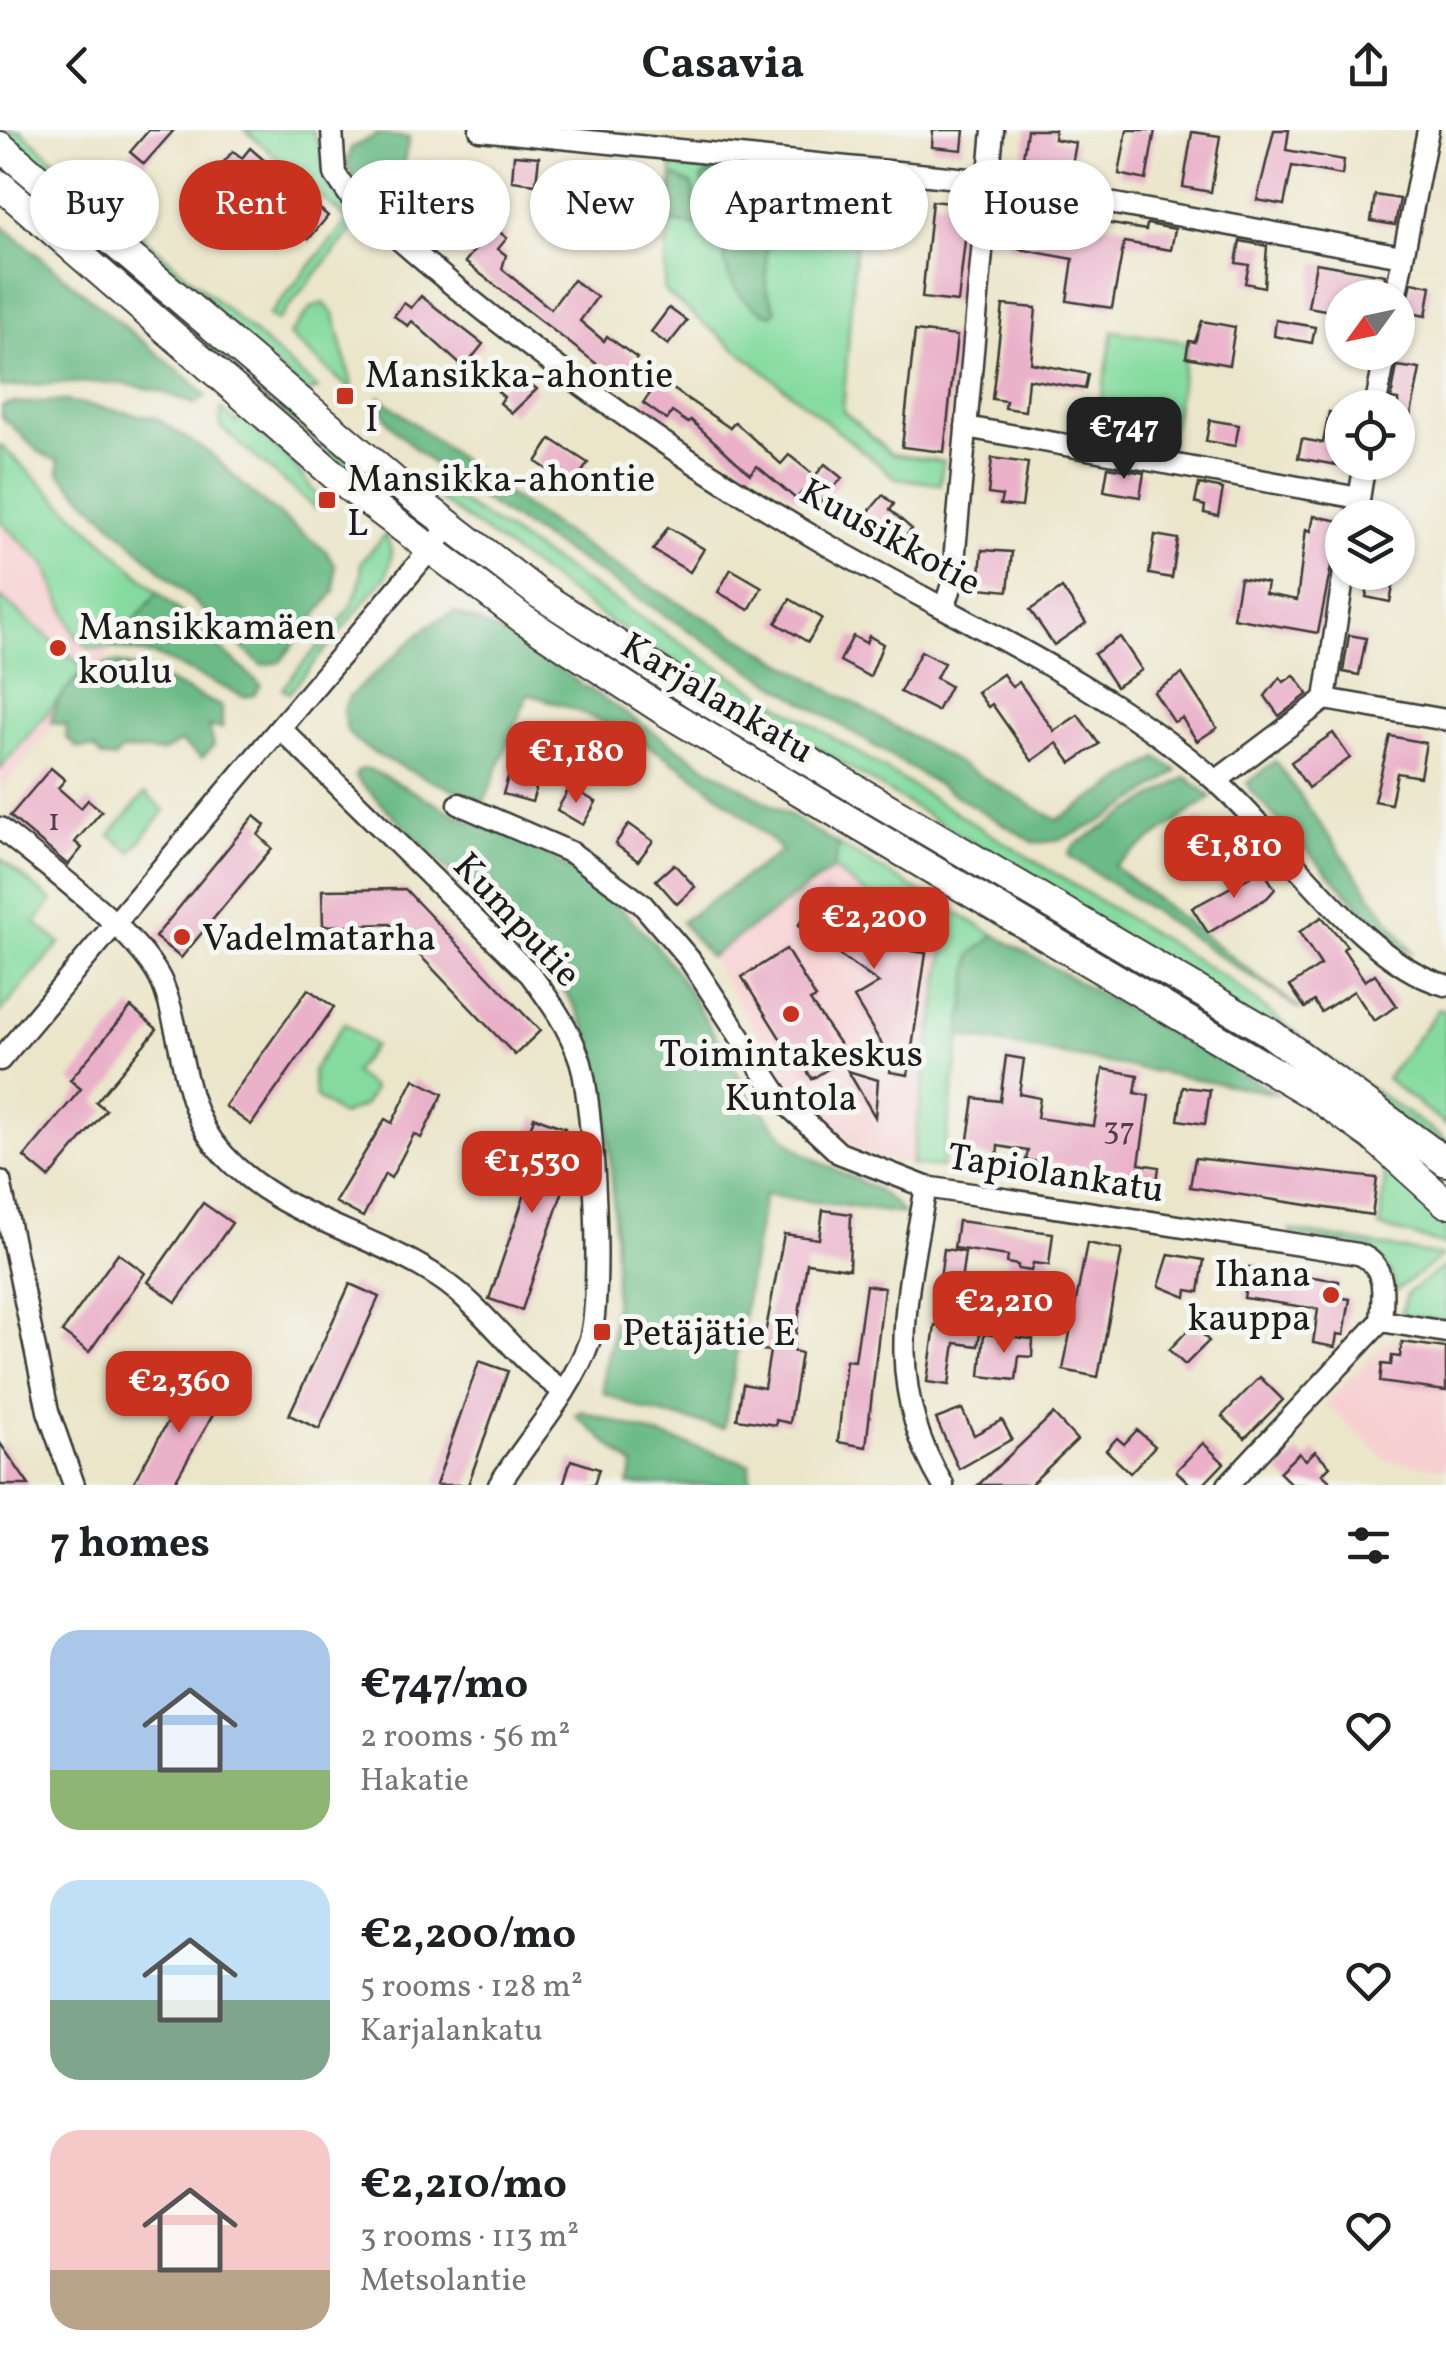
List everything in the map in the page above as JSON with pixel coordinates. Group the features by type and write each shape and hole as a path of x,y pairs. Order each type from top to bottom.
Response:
{"main road":[{"name":"Karjalankatu","path":"0,146 450,526 539,594 696,695 1268,1031 1446,1162"},
{"name":"Karjalankatu","path":"0,185 342,482 430,552 666,712 1320,1098 1372,1136 1446,1203"}],"street":[{"name":"Kuusikkotie","path":"332,130 336,174 350,196 511,332 694,462 825,543 945,606 1080,685 1216,780 1379,949 1408,972 1445,985"},
{"path":"480,130 948,177"},
{"path":"990,160 993,130"},
{"path":"1398,280 1428,130"},
{"path":"1114,204 1402,256"},
{"path":"945,606 952,584 982,250"},
{"path":"966,427 1325,501"},
{"path":"0,1060 450,526"},
{"path":"1216,780 1325,700 1341,590"},
{"path":"1325,700 1446,720"},
{"name":"Kumputie","path":"280,728 530,974 568,1030 587,1089 596,1292 588,1347 564,1390 499,1485"},
{"name":"Tapiolankatu","path":"458,804 572,852 626,890 690,960 799,1120 840,1153 926,1187 1368,1257 1380,1274 1381,1321"},
{"path":"0,828 140,951 164,987 192,1105 221,1151 266,1188 313,1217 440,1278 482,1313 538,1372 564,1390"},
{"path":"0,1181 48,1411 74,1485"},
{"path":"926,1187 902,1351 915,1424 943,1485"},
{"path":"1228,1485 1381,1321 1446,1332"}],"shaded area":[{"name":"Mansikkamäen koulu","path":"0,449 158,595 0,792"},
{"path":"833,869 944,952 911,1165 862,1152 804,1110 710,957"},
{"path":"1399,1337 1446,1345 1446,1469 1387,1460 1325,1403 1386,1343"}],"green space":[{"path":"4,130 20,130 55,160 38,160"},
{"path":"245,130 312,130 322,149 326,186 342,202 342,215 322,197 322,160 279,160"},
{"path":"378,134 409,138 404,160 348,160 351,148"},
{"path":"0,161 30,186 30,198 0,172"},
{"path":"672,166 690,168 690,250 855,250 843,411 891,454 943,461 940,484 896,478 664,291 667,250 670,250"},
{"path":"674,176 690,183 690,225 671,222"},
{"path":"0,224 206,396 194,404 144,387 98,382 0,387"},
{"path":"342,227 342,242 277,321 269,315"},
{"path":"91,250 106,250 401,499 393,508"},
{"path":"142,250 158,250 318,389 306,393"},
{"path":"726,250 767,250 766,289 776,310 772,315 749,303 740,293 727,270"},
{"path":"324,303 334,314 354,393 289,335 312,307"},
{"path":"1113,331 1188,342 1169,449 1095,434"},
{"path":"380,397 496,487 617,567 1057,820 1158,758 1177,771 1088,828 1033,842 482,499 433,464 391,425"},
{"path":"66,401 156,418 212,455 255,496 326,551 335,565 335,591 280,662 261,665 59,473 59,461 35,448 2,417 2,406 11,403"},
{"path":"221,409 236,422 242,416 291,461 319,498 316,509 220,427"},
{"path":"0,445 158,592 112,648 90,648 76,637 45,564 0,521"},
{"path":"432,483 721,669 1229,980 1335,1064 1446,1140 1446,1148 1030,878 609,621 426,490"},
{"path":"386,534 392,553 387,575 289,693 283,689 345,614 355,598 361,562"},
{"path":"470,564 547,617 1216,1015 1331,1091 686,711 544,621"},
{"path":"158,592 261,685 254,695 244,697 157,656 113,648"},
{"path":"0,597 85,668 0,769"},
{"path":"454,612 505,634 707,767 839,845 833,869 710,957 681,922 782,851 724,799 665,756 601,721 528,694 484,802 371,751 348,732 343,709 350,696 429,625"},
{"path":"117,663 152,674 222,707 222,728 209,727 214,745 202,758 180,742 163,752 122,750 114,759 102,757 94,748 78,748 66,737 67,726 51,722 66,690 95,668"},
{"path":"1275,761 1412,952 1399,948 1250,790 1247,783"},
{"path":"368,769 463,818 538,850 606,896 664,955 742,1080 785,1137 813,1159 878,1191 904,1214 764,1195 724,1428 644,1410 604,1393 614,1305 614,1231 605,1107 589,1036 576,1008 551,974 358,780 355,775"},
{"path":"1186,777 1211,797 1114,866 1301,1010 1068,855 1075,845"},
{"path":"145,793 165,811 131,852 110,835"},
{"path":"839,845 995,935 972,955 942,1168 911,1165 944,952 833,869"},
{"path":"0,858 52,901 35,923 60,943 0,1013"},
{"path":"995,935 1278,1094 960,1036 972,954"},
{"path":"1439,1009 1446,1011 1446,1125 1386,1079"},
{"path":"344,1023 374,1046 353,1072 374,1089 363,1106 341,1115 316,1097 312,1071"},
{"path":"1386,1164 1446,1220 1446,1245 1380,1227"},
{"path":"1290,1230 1442,1256 1396,1291 1390,1272 1371,1249 1290,1235"},
{"path":"1443,1267 1446,1321 1401,1315 1407,1294"},
{"path":"581,1411 750,1464 750,1485 628,1485 634,1466 575,1415"}],"building":[{"path":"149,130 174,130 148,160 139,160 130,152"},
{"path":"933,130 964,130 962,150 932,147"},
{"path":"1027,130 1055,130 1054,139 1076,143 1073,160 1023,157"},
{"path":"1127,130 1155,130 1146,180 1119,174"},
{"path":"1274,130 1289,130 1286,150 1344,160 1342,175 1292,166 1284,205 1257,200"},
{"path":"1192,132 1220,136 1211,192 1183,187"},
{"path":"250,148 264,160 226,160 233,151 242,158"},
{"path":"514,155 539,157 530,160 530,183 512,181"},
{"path":"1375,195 1400,199 1395,225 1371,221"},
{"path":"932,201 948,203 948,250 964,250 958,302 922,298"},
{"path":"1114,224 1146,230 1147,224 1175,229 1171,250 1124,242 1112,308 1067,301 1073,259 1024,250 1114,250"},
{"path":"1240,241 1267,246 1264,287 1245,283 1249,265 1236,263"},
{"path":"475,250 499,250 506,255 502,269 551,309 573,280 597,297 580,321 604,341 607,336 637,358 620,382 465,262"},
{"path":"1316,263 1385,275 1384,280 1325,280 1325,310 1308,307"},
{"path":"1415,283 1431,286 1426,316 1415,314"},
{"path":"421,296 483,344 464,368 412,321 408,326 394,316 404,303 411,308"},
{"path":"1003,305 1036,308 1031,363 1088,374 1085,389 1028,379 1025,411 1005,408 1006,401 992,399"},
{"path":"669,308 687,321 668,345 651,332"},
{"path":"1276,320 1315,327 1312,343 1274,336"},
{"path":"1202,321 1235,327 1229,365 1186,357 1189,341 1195,342"},
{"path":"915,331 957,336 944,452 902,447"},
{"path":"1420,369 1415,394 1415,390 1393,390 1396,370"},
{"path":"515,372 537,389 512,413 500,403 504,397 498,392"},
{"path":"660,380 730,428 735,422 781,464 789,455 815,476 825,464 842,478 818,506 802,492 796,499 757,466 750,474 691,420 688,423 672,412 667,420 643,403"},
{"path":"1210,420 1239,425 1235,446 1206,441"},
{"path":"1325,433 1325,463 1298,458 1302,439 1323,443"},
{"path":"551,439 588,463 567,494 551,483 556,475 536,462"},
{"path":"992,458 1028,463 1022,507 1000,505 1002,496 988,494"},
{"path":"1108,467 1144,473 1140,497 1104,491"},
{"path":"1199,484 1223,489 1218,516 1204,513 1205,506 1195,503"},
{"path":"883,495 894,504 890,510 912,529 892,551 867,530 874,523 865,516"},
{"path":"1314,516 1325,518 1326,590 1318,633 1233,618 1240,578 1267,583 1265,594 1297,600 1306,529 1311,531"},
{"path":"668,527 704,549 690,572 653,550"},
{"path":"1155,535 1178,539 1172,578 1149,574"},
{"path":"982,550 1012,552 1008,591 979,588"},
{"path":"731,569 762,587 749,610 718,592"},
{"path":"1062,588 1086,623 1054,645 1030,610"},
{"path":"1367,590 1392,590 1390,602 1366,597"},
{"path":"790,599 822,618 808,642 776,623"},
{"path":"1349,635 1366,638 1359,675 1343,672"},
{"path":"853,636 866,643 869,636 883,644 870,677 840,661"},
{"path":"1120,637 1142,670 1116,687 1094,654"},
{"path":"921,651 944,663 936,678 950,686 937,711 900,692"},
{"path":"1003,674 1012,687 1019,682 1054,731 1078,715 1099,744 1071,763 1057,743 1032,761 992,704 988,707 977,692"},
{"path":"1182,674 1217,728 1197,741 1182,718 1174,722 1154,692"},
{"path":"1294,675 1308,694 1279,716 1265,696 1280,677 1284,682"},
{"path":"1333,733 1350,758 1308,788 1291,762"},
{"path":"1390,736 1426,743 1420,777 1397,773 1391,804 1374,801"},
{"path":"511,767 540,775 532,802 503,794"},
{"path":"51,768 65,780 58,788 81,808 88,800 102,811 75,842 82,848 68,865 10,816"},
{"path":"570,787 596,802 583,825 557,810"},
{"path":"254,816 265,825 258,835 272,848 181,958 155,937"},
{"path":"1199,819 1215,842 1195,857 1179,833"},
{"path":"629,824 653,841 638,861 615,844"},
{"path":"674,864 695,887 677,904 656,880"},
{"path":"1263,870 1275,889 1267,898 1208,933 1192,908"},
{"path":"825,888 911,951 926,953 908,1075 890,1072 892,1061 854,998 879,983 798,926"},
{"path":"405,889 540,1031 515,1055 390,924 323,926 322,890"},
{"path":"1322,917 1347,946 1343,949 1365,981 1375,974 1397,1006 1374,1021 1354,991 1321,1012 1314,1001 1305,1008 1290,986 1321,965 1299,932"},
{"name":"Toimintakeskus Kuntola","path":"786,949 816,998 810,1001 848,1056 812,1079 793,1048 788,1051 742,977"},
{"path":"308,989 334,1007 251,1125 225,1106"},
{"path":"131,1007 157,1029 96,1102 106,1110 49,1178 24,1157 81,1089 70,1080"},
{"path":"1006,1056 1024,1059 1019,1094 1040,1098 1037,1118 1094,1126 1103,1069 1138,1075 1135,1093 1149,1096 1139,1164 1159,1167 1157,1182 1087,1174 1087,1170 1026,1160 1028,1151 998,1146 997,1158 966,1153 974,1098 1000,1101"},
{"path":"848,1071 878,1080 875,1117"},
{"path":"414,1079 443,1094 421,1138 414,1134 391,1178 385,1174 363,1217 335,1202 385,1119 392,1123"},
{"path":"1183,1087 1210,1090 1205,1124 1178,1120"},
{"path":"534,1117 565,1128 553,1161 571,1167 522,1310 489,1299 538,1156 523,1151"},
{"path":"1195,1158 1377,1178 1372,1215 1190,1187"},
{"path":"203,1203 232,1223 176,1302 148,1282"},
{"path":"823,1210 851,1214 849,1269 807,1263 793,1351 801,1353 790,1423 776,1420 776,1425 737,1419 743,1384 764,1388 770,1351 762,1350 784,1234 819,1239"},
{"path":"958,1221 1053,1233 1049,1265 1033,1263 1031,1271 1018,1269 1018,1265 1007,1263 1008,1256 954,1248"},
{"path":"1087,1243 1122,1250 1098,1377 1063,1370"},
{"path":"944,1249 965,1252 959,1296 938,1293"},
{"path":"118,1253 145,1273 89,1352 62,1332"},
{"path":"1169,1254 1204,1260 1199,1292 1187,1290 1186,1297 1159,1286"},
{"path":"1249,1267 1339,1281 1337,1297 1350,1299 1344,1335 1337,1334 1335,1347 1313,1343 1318,1309 1244,1298"},
{"path":"350,1284 379,1297 319,1429 289,1415"},
{"path":"866,1285 884,1288 866,1447 838,1442 846,1360 855,1361"},
{"path":"935,1325 980,1332 978,1346 955,1343 949,1385 927,1382"},
{"path":"1193,1325 1209,1341 1185,1365 1169,1350"},
{"path":"984,1334 1033,1339 1032,1357 1019,1356 1016,1380 980,1376"},
{"path":"1402,1342 1446,1348 1446,1391 1380,1382 1382,1364 1391,1365 1392,1356 1400,1357"},
{"path":"479,1361 508,1371 468,1485 436,1485"},
{"path":"1260,1377 1283,1400 1245,1438 1222,1416"},
{"path":"192,1379 223,1397 173,1485 132,1485"},
{"path":"962,1409 974,1435 1002,1420 1012,1439 959,1469 936,1419"},
{"path":"1053,1414 1077,1440 1030,1485 978,1485"},
{"path":"1137,1430 1155,1446 1130,1473 1106,1450 1117,1438 1124,1444"},
{"path":"0,1443 29,1485 0,1485"},
{"path":"1203,1443 1224,1463 1203,1485 1191,1485 1176,1471"},
{"path":"1315,1451 1330,1466 1322,1474 1334,1485 1292,1485 1279,1472 1299,1453 1306,1460"},
{"path":"571,1460 599,1469 594,1485 563,1485"}],"place":[{"name":"Mansikka-ahontie I","path":"345,396"},
{"name":"Mansikka-ahontie L","path":"327,500"},
{"name":"Mansikkamäen koulu","path":"58,648"},
{"name":"Vadelmatarha","path":"182,937"},
{"name":"Toimintakeskus Kuntola","path":"791,1014"},
{"name":"Ihana kauppa","path":"1331,1295"},
{"name":"Petäjätie E","path":"602,1332"}]}
